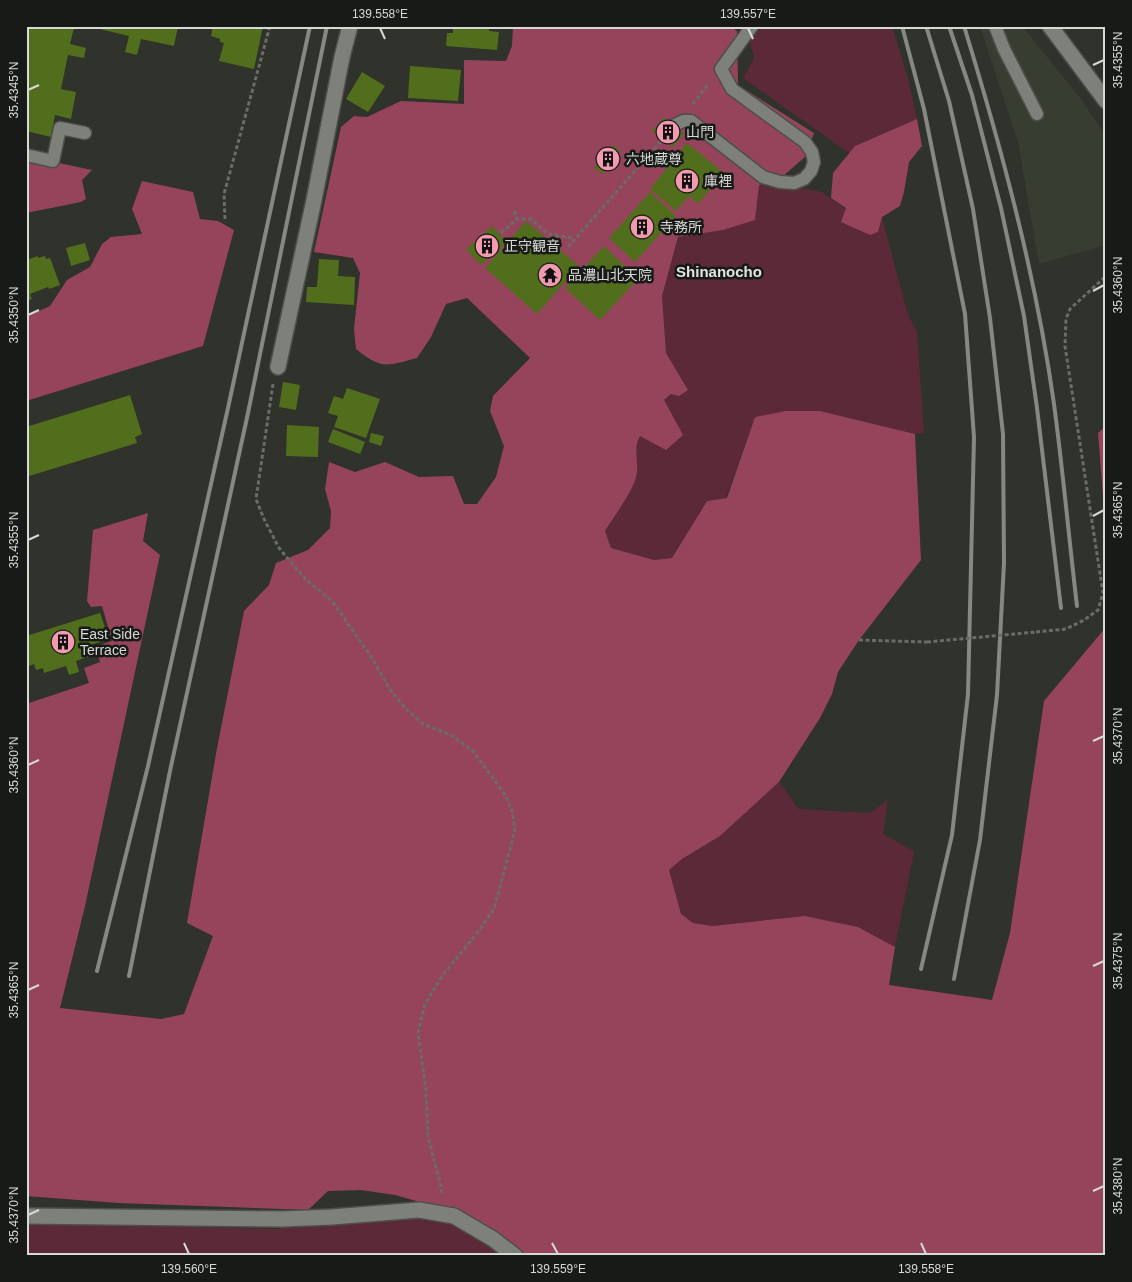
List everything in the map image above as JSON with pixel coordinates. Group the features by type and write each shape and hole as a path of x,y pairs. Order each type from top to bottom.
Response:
{"street":[{"path":"278,367 350,26"},
{"path":"1050,26 1106,101"},
{"path":"26,1216 283,1219 419,1210 454,1216 493,1239 515,1256"}],"lane":[{"path":"675,124 683,121 692,121 763,177 780,182 794,183 804,179 811,171 814,162 812,152 805,142 732,89 721,70 752,26"},
{"path":"995,26 1004,50 1036,114"},
{"path":"26,155 53,161 60,128 85,134"}],"path":[{"path":"225,219 224,194 270,26"},
{"path":"568,247 647,158"},
{"path":"514,211 517,219"},
{"path":"501,233 517,219 531,220 548,234 575,238"},
{"path":"859,640 927,642 1066,629 1098,610 1103,594 1065,346 1066,318 1070,309 1106,276"},
{"path":"278,367 273,381 256,499 279,548 305,579 332,602 370,655 391,691 406,710 423,724 451,735 473,751 502,792 512,810 515,830 494,909 442,976 425,1004 418,1033 426,1090 428,1137 441,1186 441,1214"}],"shaded area":[{"path":"513,26 730,26 737,31 738,85 814,133 806,156 782,177 759,185 755,220 723,230 678,237 662,296 666,353 688,390 679,396 671,394 664,400 683,435 666,450 640,436 637,446 637,472 634,483 605,531 611,548 654,560 672,558 707,501 727,498 755,417 786,411 820,411 915,434 921,560 859,640 838,672 832,694 820,718 779,782 720,836 682,859 669,870 681,914 693,923 712,926 805,916 858,927 895,947 889,985 992,1000 1010,933 1044,701 1106,627 1106,1256 520,1256 455,1212 395,1195 361,1190 328,1191 308,1210 118,1203 26,1196 26,704 89,683 84,668 100,662 96,646 112,641 102,606 91,607 87,601 93,530 148,513 143,541 160,555 85,906 60,1008 161,1019 184,1014 213,936 187,923 217,748 244,611 269,585 276,563 308,550 330,528 331,511 325,489 329,462 355,472 385,462 419,477 453,476 464,504 477,504 496,477 504,446 490,411 493,396 530,358 467,298 446,304 431,337 417,358 391,364 372,360 356,349 354,329 360,273 353,258 314,252 341,127 354,116 367,117 401,101 464,104 464,60 506,61 512,46"},
{"path":"762,26 892,26 908,78 917,119 855,146 850,154 743,78 754,58 749,41"},
{"path":"980,26 1022,26 1081,99 1106,136 1106,245 1039,264 1018,142"},
{"path":"917,119 922,146 909,162 900,206 882,217 878,232 870,235 841,222 846,208 831,198 833,173 855,146"},
{"path":"26,156 92,170 82,180 86,199 81,202 26,213"},
{"path":"142,181 193,192 200,219 218,221 234,230 203,346 26,401 26,317 50,306 67,280 90,267 102,244 111,237 142,234 132,209"},
{"path":"759,184 796,187 822,192 878,232 882,217 908,315 917,332 924,433 915,434 820,411 755,417 726,498 707,501 672,558 654,560 611,548 605,531 636,477 636,443 664,400 672,394 688,390 666,353 662,296 678,237 723,230"},
{"path":"1106,426 1106,534 1098,433"},
{"path":"779,782 799,809 870,813 888,800 883,834 914,851 895,947 858,927 805,916 712,926 693,923 681,914 669,870 682,859 720,836"},
{"path":"418,1215 450,1221 508,1256 26,1256 26,1223 280,1229 281,1224"}],"building":[{"path":"26,26 74,28 70,44 86,48 84,58 68,55 61,89 76,92 71,119 55,115 51,137 26,131"},
{"path":"87,26 178,26 174,46 141,39 137,55 125,52 129,36"},
{"path":"213,26 263,26 254,69 219,61 224,43 220,42 220,39 211,36"},
{"path":"453,26 489,26 489,31 499,32 497,50 446,46 447,33 453,33"},
{"path":"410,66 461,70 458,101 408,98"},
{"path":"362,72 385,86 368,112 346,99"},
{"name":"山門","path":"664,117 684,134 673,147 652,131"},
{"name":"庫裡","path":"687,143 724,173 698,204 689,196 676,211 650,189"},
{"name":"六地蔵尊","path":"613,145 621,151 602,174 594,167"},
{"name":"寺務所","path":"650,192 676,216 635,262 609,238"},
{"path":"526,221 579,266 537,314 485,268"},
{"name":"正守観音","path":"492,226 507,242 481,265 466,249"},
{"path":"85,243 90,260 71,266 66,248"},
{"path":"604,246 638,279 600,320 565,288"},
{"path":"38,256 38,258 45,256 46,259 50,258 60,285 49,289 48,287 30,294 32,299 26,301 26,260"},
{"path":"319,259 339,260 338,276 355,277 354,305 306,302 307,287 317,287"},
{"path":"283,382 300,385 296,410 279,407"},
{"path":"347,388 380,399 366,438 334,427 338,416 328,413 334,396 343,399"},
{"path":"130,395 142,434 135,437 137,443 26,477 26,427"},
{"path":"287,425 319,427 318,457 286,456"},
{"path":"333,429 365,442 360,454 328,442"},
{"path":"371,433 384,436 381,446 369,442"},
{"name":"East Side Terrace","path":"100,613 109,639 90,645 93,655 76,661 79,672 69,675 66,666 44,673 43,668 36,670 34,664 26,667 26,636"}],"railway":[{"path":"97,971 148,766 228,408 310,26"},
{"path":"129,976 170,771 248,413 327,26"},
{"path":"902,26 924,109 965,314 974,437 968,694 952,835 921,969"},
{"path":"926,26 949,101 973,209 990,318 1003,434 1004,563 997,695 980,840 954,979"},
{"path":"949,26 972,95 1001,208 1024,316 1061,608"},
{"path":"964,26 992,119 1038,308 1054,404 1077,606"}],"place":[{"name":"山門","path":"668,132"},
{"name":"六地蔵尊","path":"608,159"},
{"name":"庫裡","path":"687,181"},
{"name":"寺務所","path":"642,227"},
{"name":"正守観音","path":"487,246"},
{"name":"品濃山北天院","path":"550,275"},
{"name":"East Side Terrace","path":"63,642"}],"district":[{"name":"Shinanocho","path":"719,272"}]}
